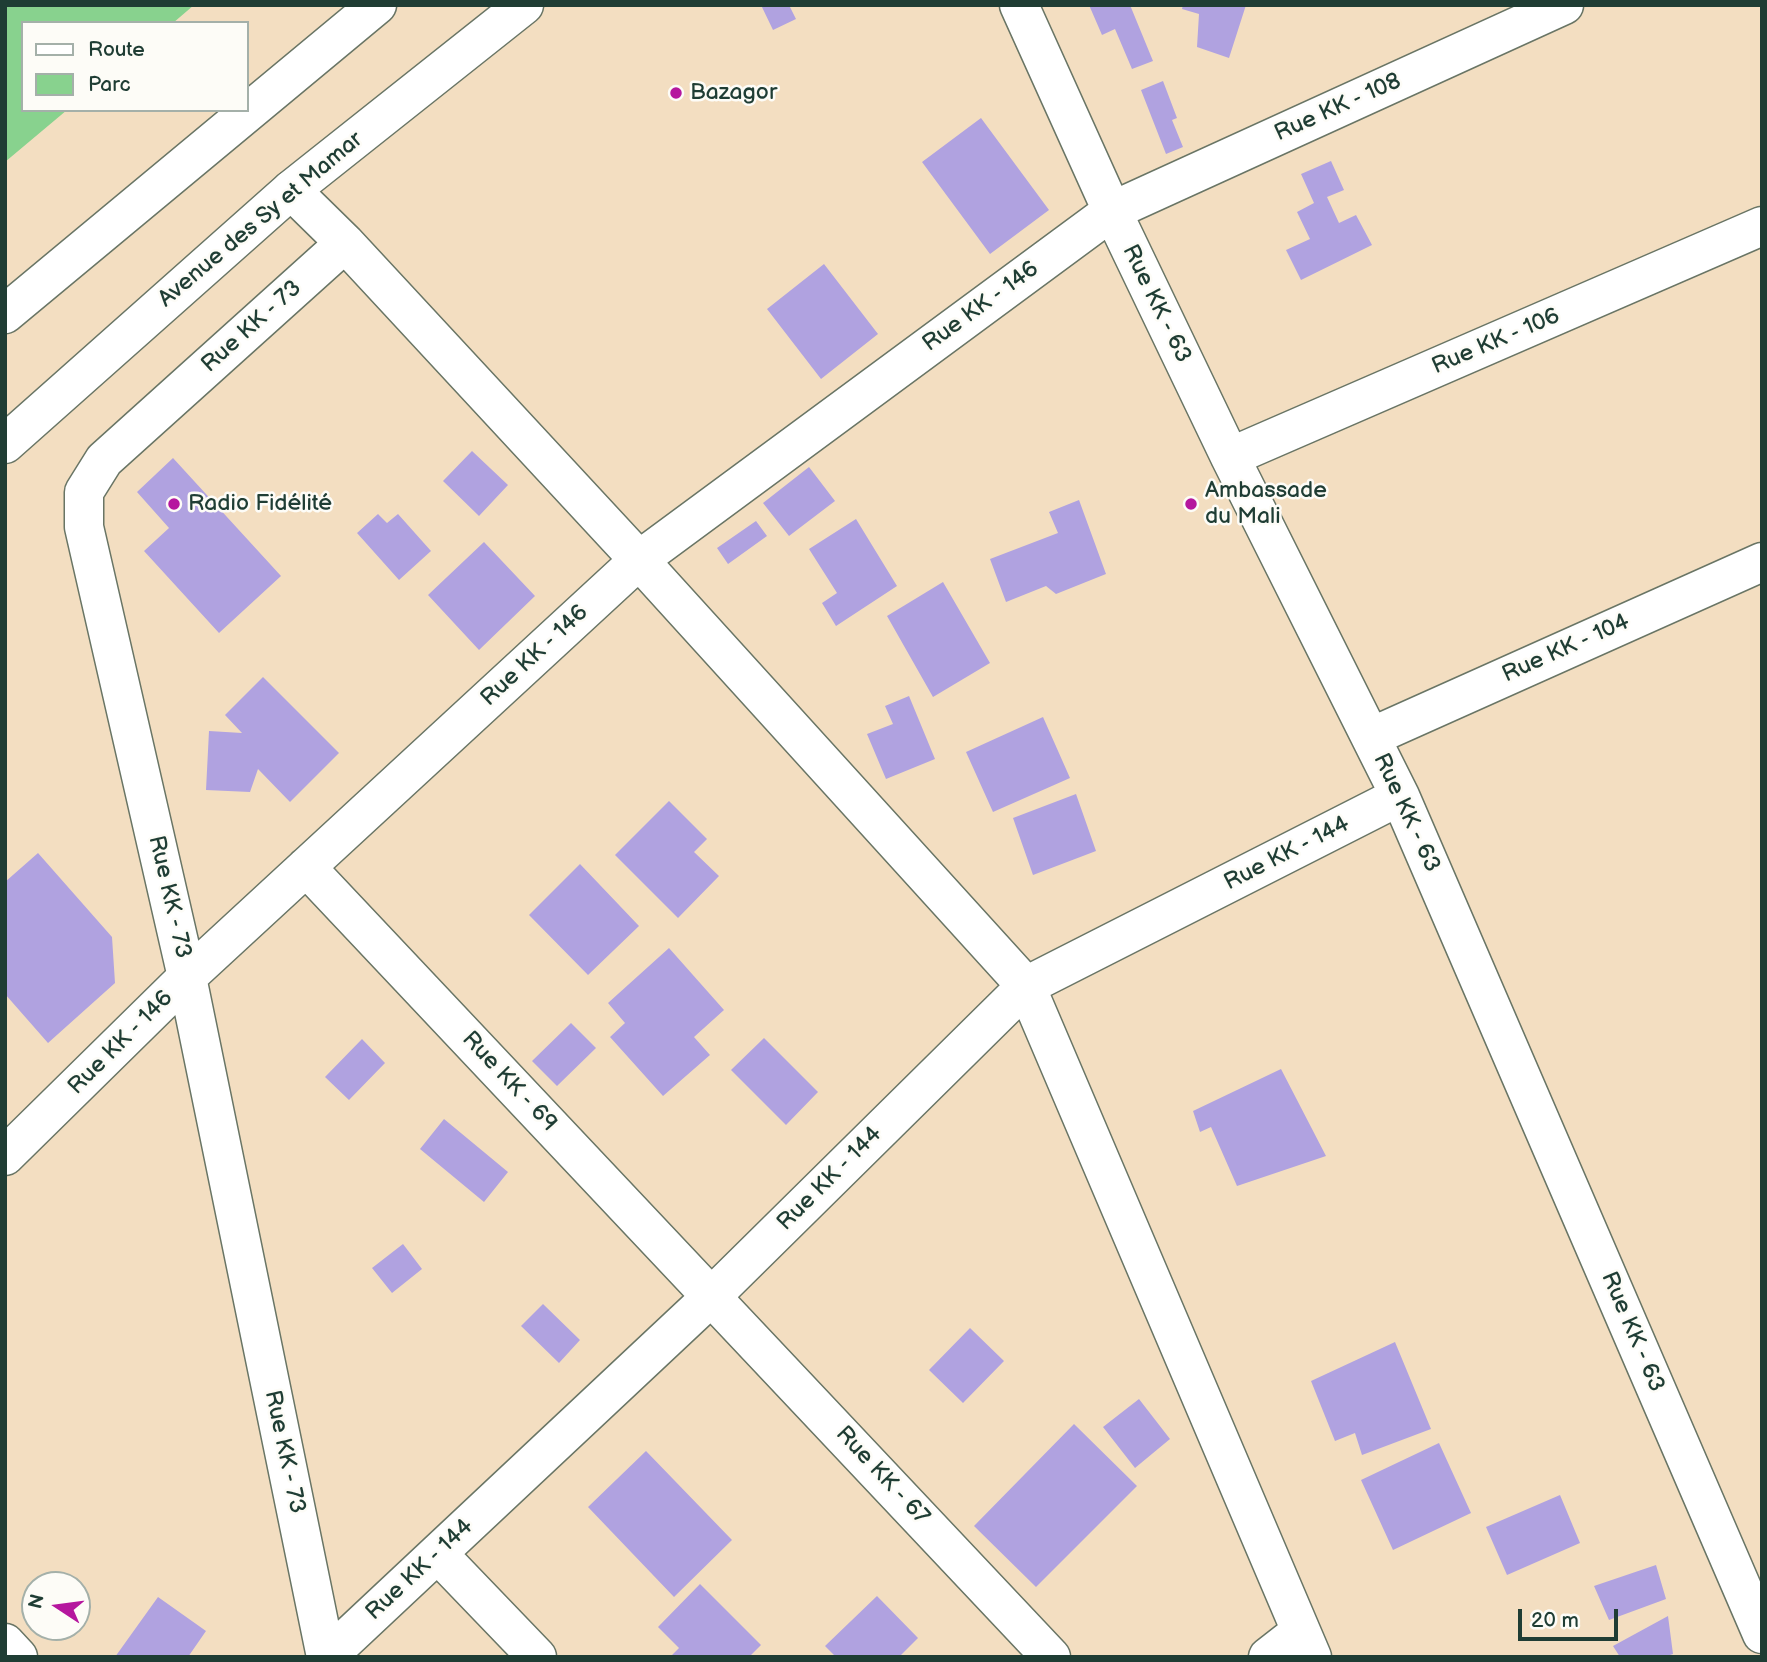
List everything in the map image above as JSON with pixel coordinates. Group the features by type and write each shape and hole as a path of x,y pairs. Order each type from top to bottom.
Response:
{"main road":[{"path":"248,112 376,5"},
{"name":"Avenue des Sy et Mamar","path":"5,444 291,190 524,5"},
{"name":"Rue KK - 63","path":"1019,5 1112,211 1230,457 1400,796 1762,1634"},
{"name":"Rue KK - 108","path":"1112,211 1564,5"},
{"path":"5,314 248,112"},
{"path":"291,190 345,243 639,560 1026,986 1306,1644 1268,1657"},
{"name":"Rue KK - 146","path":"5,1156 187,977 639,560 1112,211"},
{"name":"Rue KK - 106","path":"1230,457 1762,226"},
{"name":"Rue KK - 73","path":"327,1657 187,977 84,527 84,492 104,460 345,243"},
{"name":"Rue KK - 104","path":"1371,737 1762,562"},
{"name":"Rue KK - 144","path":"327,1657 712,1296 1026,986 1400,796"},
{"name":"Rue KK - 69","path":"306,867 712,1296"},
{"name":"Rue KK - 67","path":"712,1296 1051,1657"},
{"path":"438,1554 537,1657"},
{"path":"5,1643 18,1657"}],"green space":[{"path":"5,5 194,5 175,21 21,21 21,112 65,112 5,162"}],"building":[{"path":"761,5 789,5 796,19 773,30"},
{"path":"1089,5 1130,5 1153,61 1132,69 1115,29 1102,35"},
{"path":"1183,5 1246,5 1229,58 1197,47 1199,14 1182,9"},
{"path":"1163,81 1177,118 1172,120 1183,147 1166,154 1141,90"},
{"path":"981,118 1049,210 990,254 922,162"},
{"path":"1331,161 1344,190 1327,197 1339,223 1356,215 1372,245 1301,280 1286,250 1310,239 1297,212 1314,203 1301,174"},
{"path":"824,264 878,334 821,379 767,309"},
{"path":"472,451 508,485 479,516 443,481"},
{"path":"173,458 281,576 219,633 144,551 169,528 137,492"},
{"path":"809,467 835,501 789,536 763,503"},
{"path":"1079,500 1106,574 1056,594 1046,586 1006,602 990,559 1058,533 1049,512"},
{"path":"378,514 387,523 398,514 431,551 399,580 357,533"},
{"path":"856,519 897,586 836,626 822,603 837,593 809,549"},
{"path":"756,521 767,536 728,564 717,548"},
{"path":"484,542 535,596 479,650 428,595"},
{"path":"943,582 990,663 933,697 887,616"},
{"path":"263,677 339,753 290,802 258,769 250,792 206,790 209,731 242,733 225,715"},
{"path":"909,696 935,759 886,779 867,734 893,724 885,706"},
{"path":"1043,717 1070,778 993,812 966,752"},
{"path":"1076,794 1096,851 1033,875 1013,818"},
{"path":"669,801 707,839 694,852 719,876 678,918 615,855"},
{"path":"38,853 112,937 115,983 48,1043 5,994 5,882"},
{"path":"580,864 639,926 588,975 529,915"},
{"path":"669,948 724,1010 694,1037 710,1055 663,1096 610,1037 625,1023 608,1003"},
{"path":"571,1023 596,1048 557,1086 532,1061"},
{"path":"764,1038 818,1092 786,1125 731,1070"},
{"path":"362,1039 385,1063 349,1100 325,1077"},
{"path":"1281,1069 1326,1156 1237,1186 1211,1127 1200,1132 1193,1111"},
{"path":"444,1119 508,1172 484,1202 420,1149"},
{"path":"403,1244 422,1269 392,1293 372,1268"},
{"path":"543,1304 580,1340 559,1363 521,1326"},
{"path":"970,1328 1004,1361 963,1403 929,1370"},
{"path":"1395,1342 1431,1429 1362,1455 1355,1433 1335,1441 1311,1381"},
{"path":"1139,1399 1170,1439 1135,1468 1103,1427"},
{"path":"1074,1424 1137,1486 1036,1587 974,1526"},
{"path":"1439,1443 1471,1513 1393,1550 1361,1480"},
{"path":"646,1451 732,1540 674,1597 588,1507"},
{"path":"1560,1495 1580,1543 1507,1575 1486,1527"},
{"path":"1656,1565 1666,1599 1609,1620 1594,1586"},
{"path":"700,1584 761,1645 749,1657 670,1657 679,1648 658,1627"},
{"path":"877,1596 918,1638 899,1657 836,1657 825,1646"},
{"path":"158,1597 206,1631 188,1657 115,1657"},
{"path":"1668,1616 1673,1654 1664,1657 1620,1657 1613,1646"}],"place":[{"name":"Bazagor","path":"676,93"},
{"name":"Radio Fidélité","path":"174,504"},
{"name":"Ambassade du Mali","path":"1191,504"}]}
